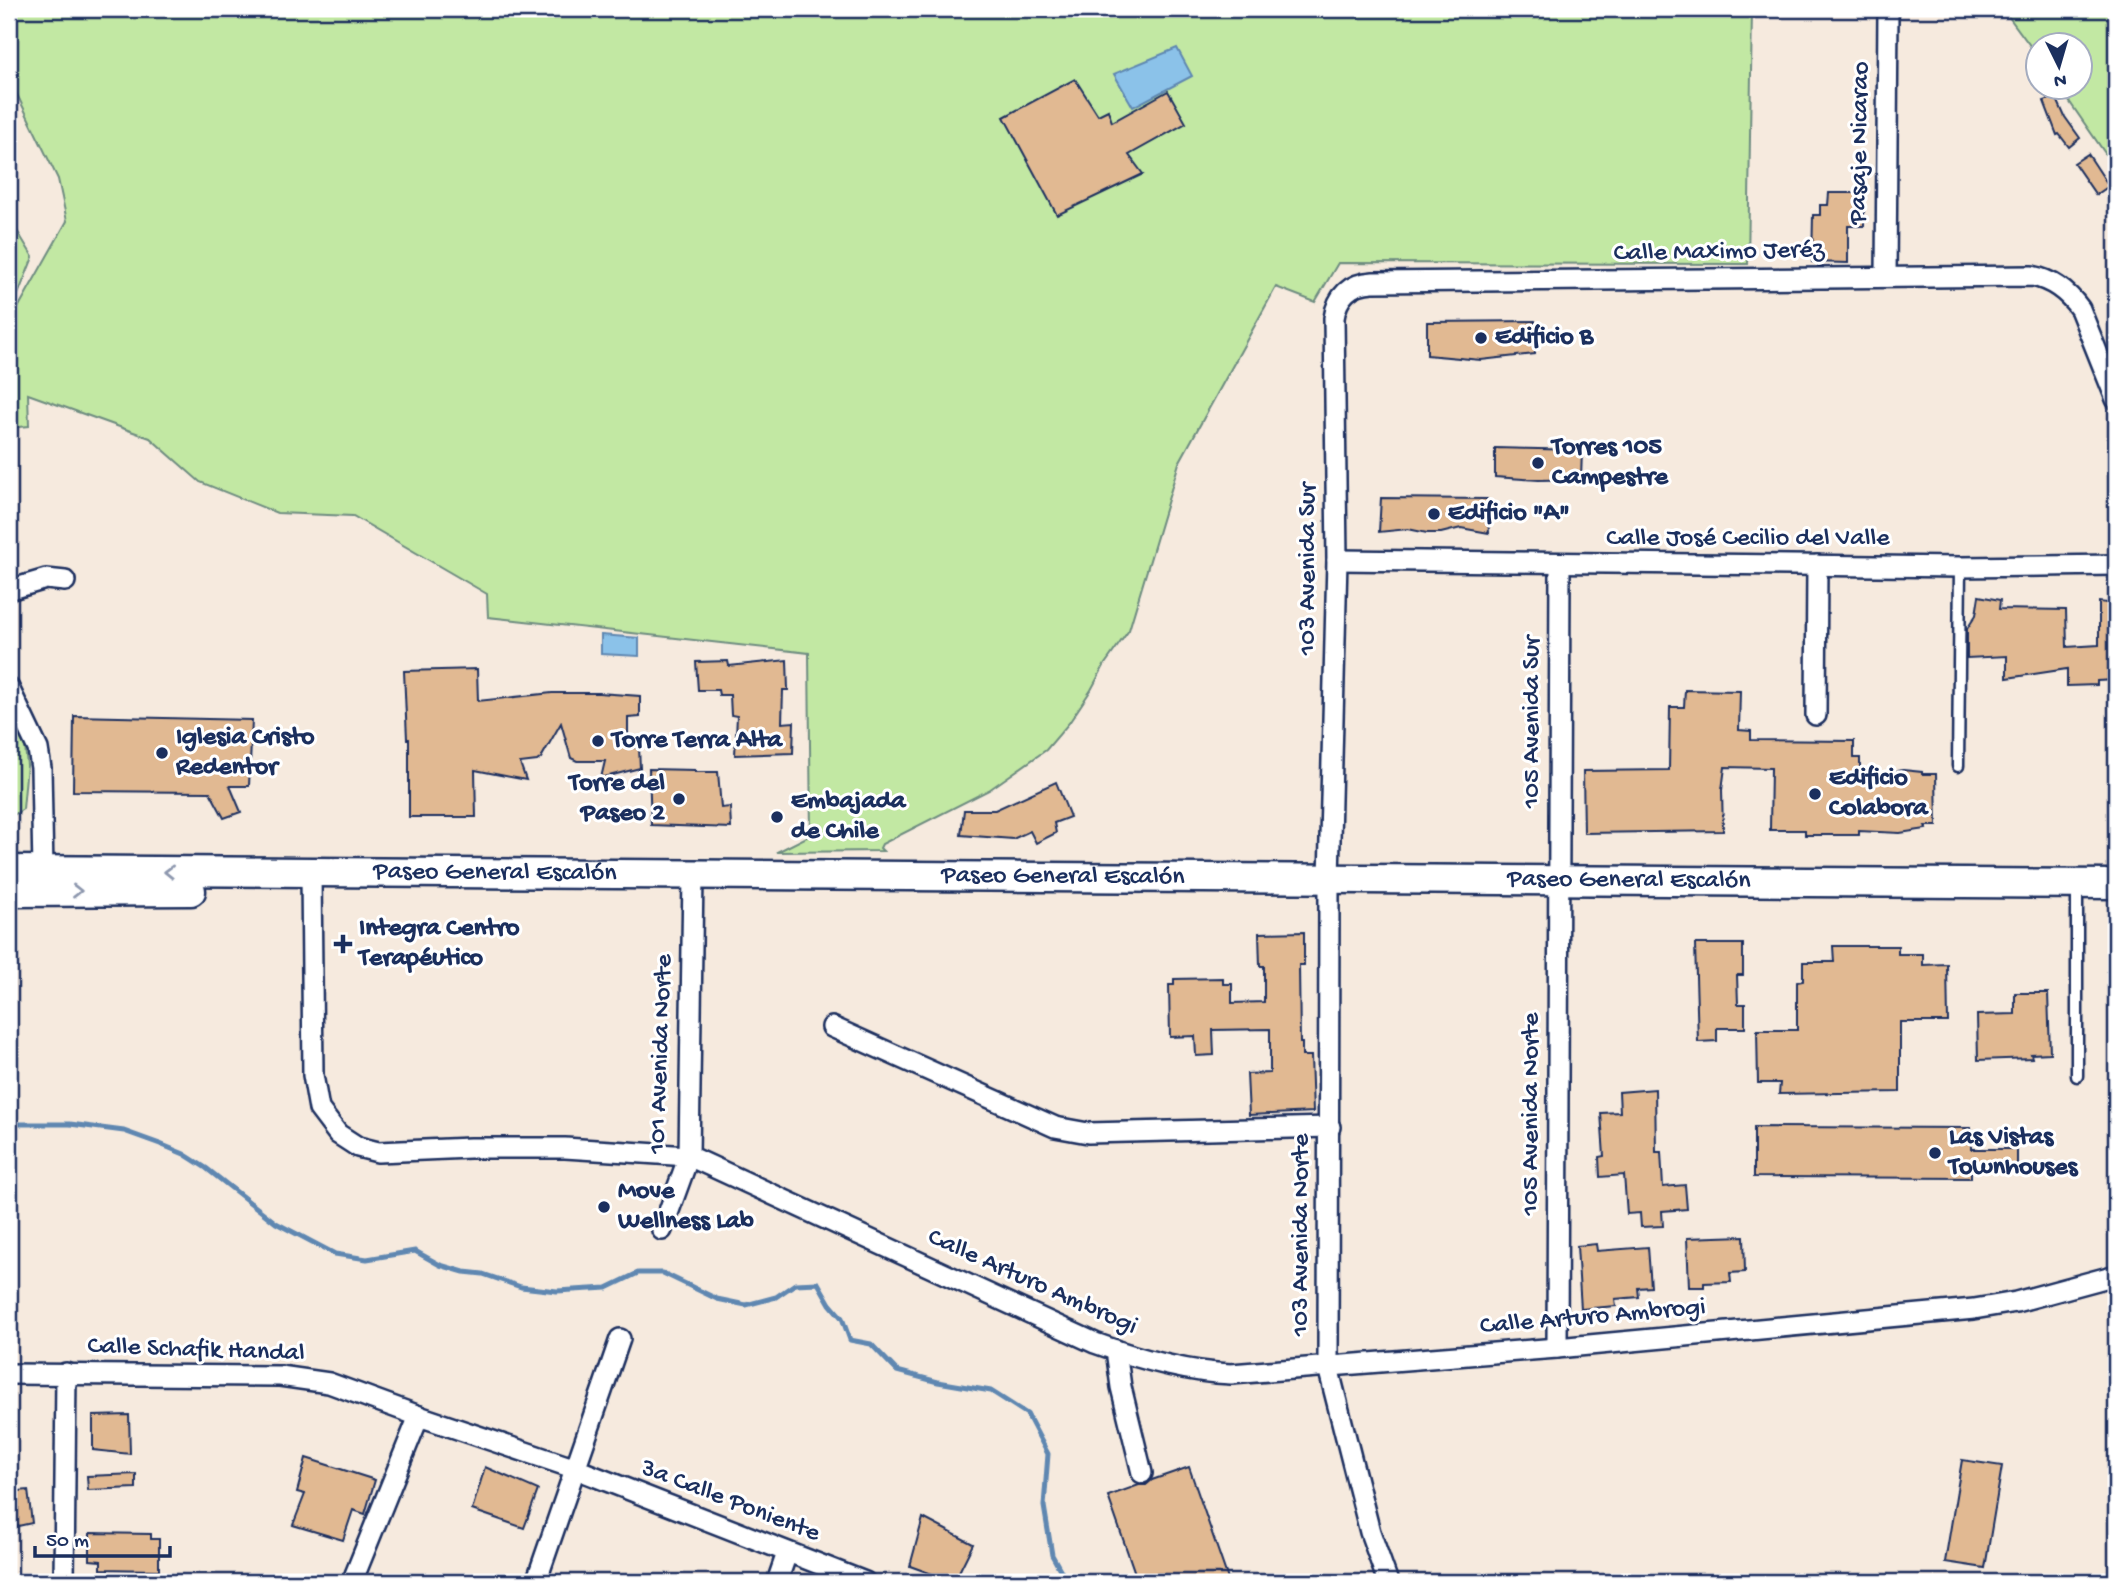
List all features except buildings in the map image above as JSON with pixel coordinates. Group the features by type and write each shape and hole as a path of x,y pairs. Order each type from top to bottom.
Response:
{"street":[{"name":"Pasaje Nicarao","path":"1886,277 1888,9"},
{"name":"Calle Maximo Jeréz","path":"1373,282 2032,276 2045,279 2062,289 2080,309 2116,399"},
{"name":"103 Avenida Sur","path":"1329,888 1337,560 1334,318 1337,305 1347,290 1360,283 1373,282"},
{"name":"Calle José Cecilio del Valle","path":"1337,560 1960,568 2116,565"},
{"name":"105 Avenida Sur","path":"1558,889 1560,564"},
{"path":"1816,715 1817,565"},
{"path":"9,590 46,579 65,581"},
{"path":"9,688 38,749 41,768 43,871"},
{"name":"Paseo General Escalón","path":"9,870 311,882 693,885 2077,892 2116,884"},
{"name":"Paseo General Escalón","path":"9,892 311,882"},
{"name":"Calle Arturo Ambrogi","path":"311,882 313,1075 319,1109 338,1135 358,1147 378,1152 565,1148 689,1156 1095,1343 1174,1367 1231,1374 1328,1367 1974,1309 2016,1302 2116,1275"},
{"name":"101 Avenida Norte","path":"662,1230 689,1156 693,885"},
{"name":"103 Avenida Norte","path":"1329,888 1328,1367 1370,1532 1388,1582"},
{"name":"105 Avenida Norte","path":"1557,1348 1558,889"},
{"name":"Paseo General Escalón","path":"2077,892 2116,902"},
{"path":"832,1027 1072,1132 1330,1127"},
{"path":"536,1582 620,1339"},
{"path":"1116,1350 1121,1387 1142,1473"},
{"path":"64,1582 66,1373"},
{"name":"Calle Schafik Handal","path":"9,1374 296,1377 344,1387 419,1416 576,1469"},
{"path":"352,1582 419,1416"},
{"name":"3a Calle Poniente","path":"576,1469 864,1582"},
{"path":"777,1582 787,1553"}],"lane":[{"path":"1958,766 1960,568"},
{"path":"2077,892 2077,1076"}],"green space":[{"path":"9,9 1752,9 1748,264 1338,263 1315,302 1276,287 1179,463 1129,630 1069,723 1046,750 989,790 882,844 880,848 883,851 777,852 811,835 809,653 488,617 487,594 353,516 277,513 200,482 150,438 28,394 29,426 9,428 9,324 67,221 58,179 9,78"},
{"path":"2003,9 2116,9 2116,169 2070,102 2094,102 2094,32 2024,32 2024,37"},
{"path":"9,191 12,195 16,229 33,257 9,317"},
{"path":"9,717 25,747 27,765 23,809 9,818"}],"water":[{"path":"1177,48 1192,76 1133,107 1114,74"},
{"path":"601,635 639,638 639,656 601,654"}],"waterway":[{"path":"9,1124 70,1124 124,1131 160,1144 184,1154 206,1168 276,1223 335,1254 367,1259 415,1251 440,1265 464,1272 483,1274 521,1287 557,1291 607,1288 638,1273 663,1273 717,1299 746,1305 776,1297 795,1284 818,1283 842,1318 850,1340 871,1344 897,1371 938,1382 991,1391 1027,1414 1048,1454 1044,1506 1052,1555 1067,1582"}],"place":[{"name":"Edificio B","path":"1481,338"},
{"name":"Torres 105 Campestre","path":"1538,463"},
{"name":"Edificio \"A\"","path":"1434,514"},
{"name":"Torre Terra Alta","path":"598,741"},
{"name":"Iglesia Cristo Redentor","path":"162,753"},
{"name":"Edificio Colabora","path":"1815,794"},
{"name":"Torre del Paseo 2","path":"679,799"},
{"name":"Embajada de Chile","path":"777,817"},
{"name":"Integra Centro Terapéutico","path":"343,944"},
{"name":"Las Vistas Townhouses","path":"1935,1153"},
{"name":"Move Wellness Lab","path":"604,1207"}]}
